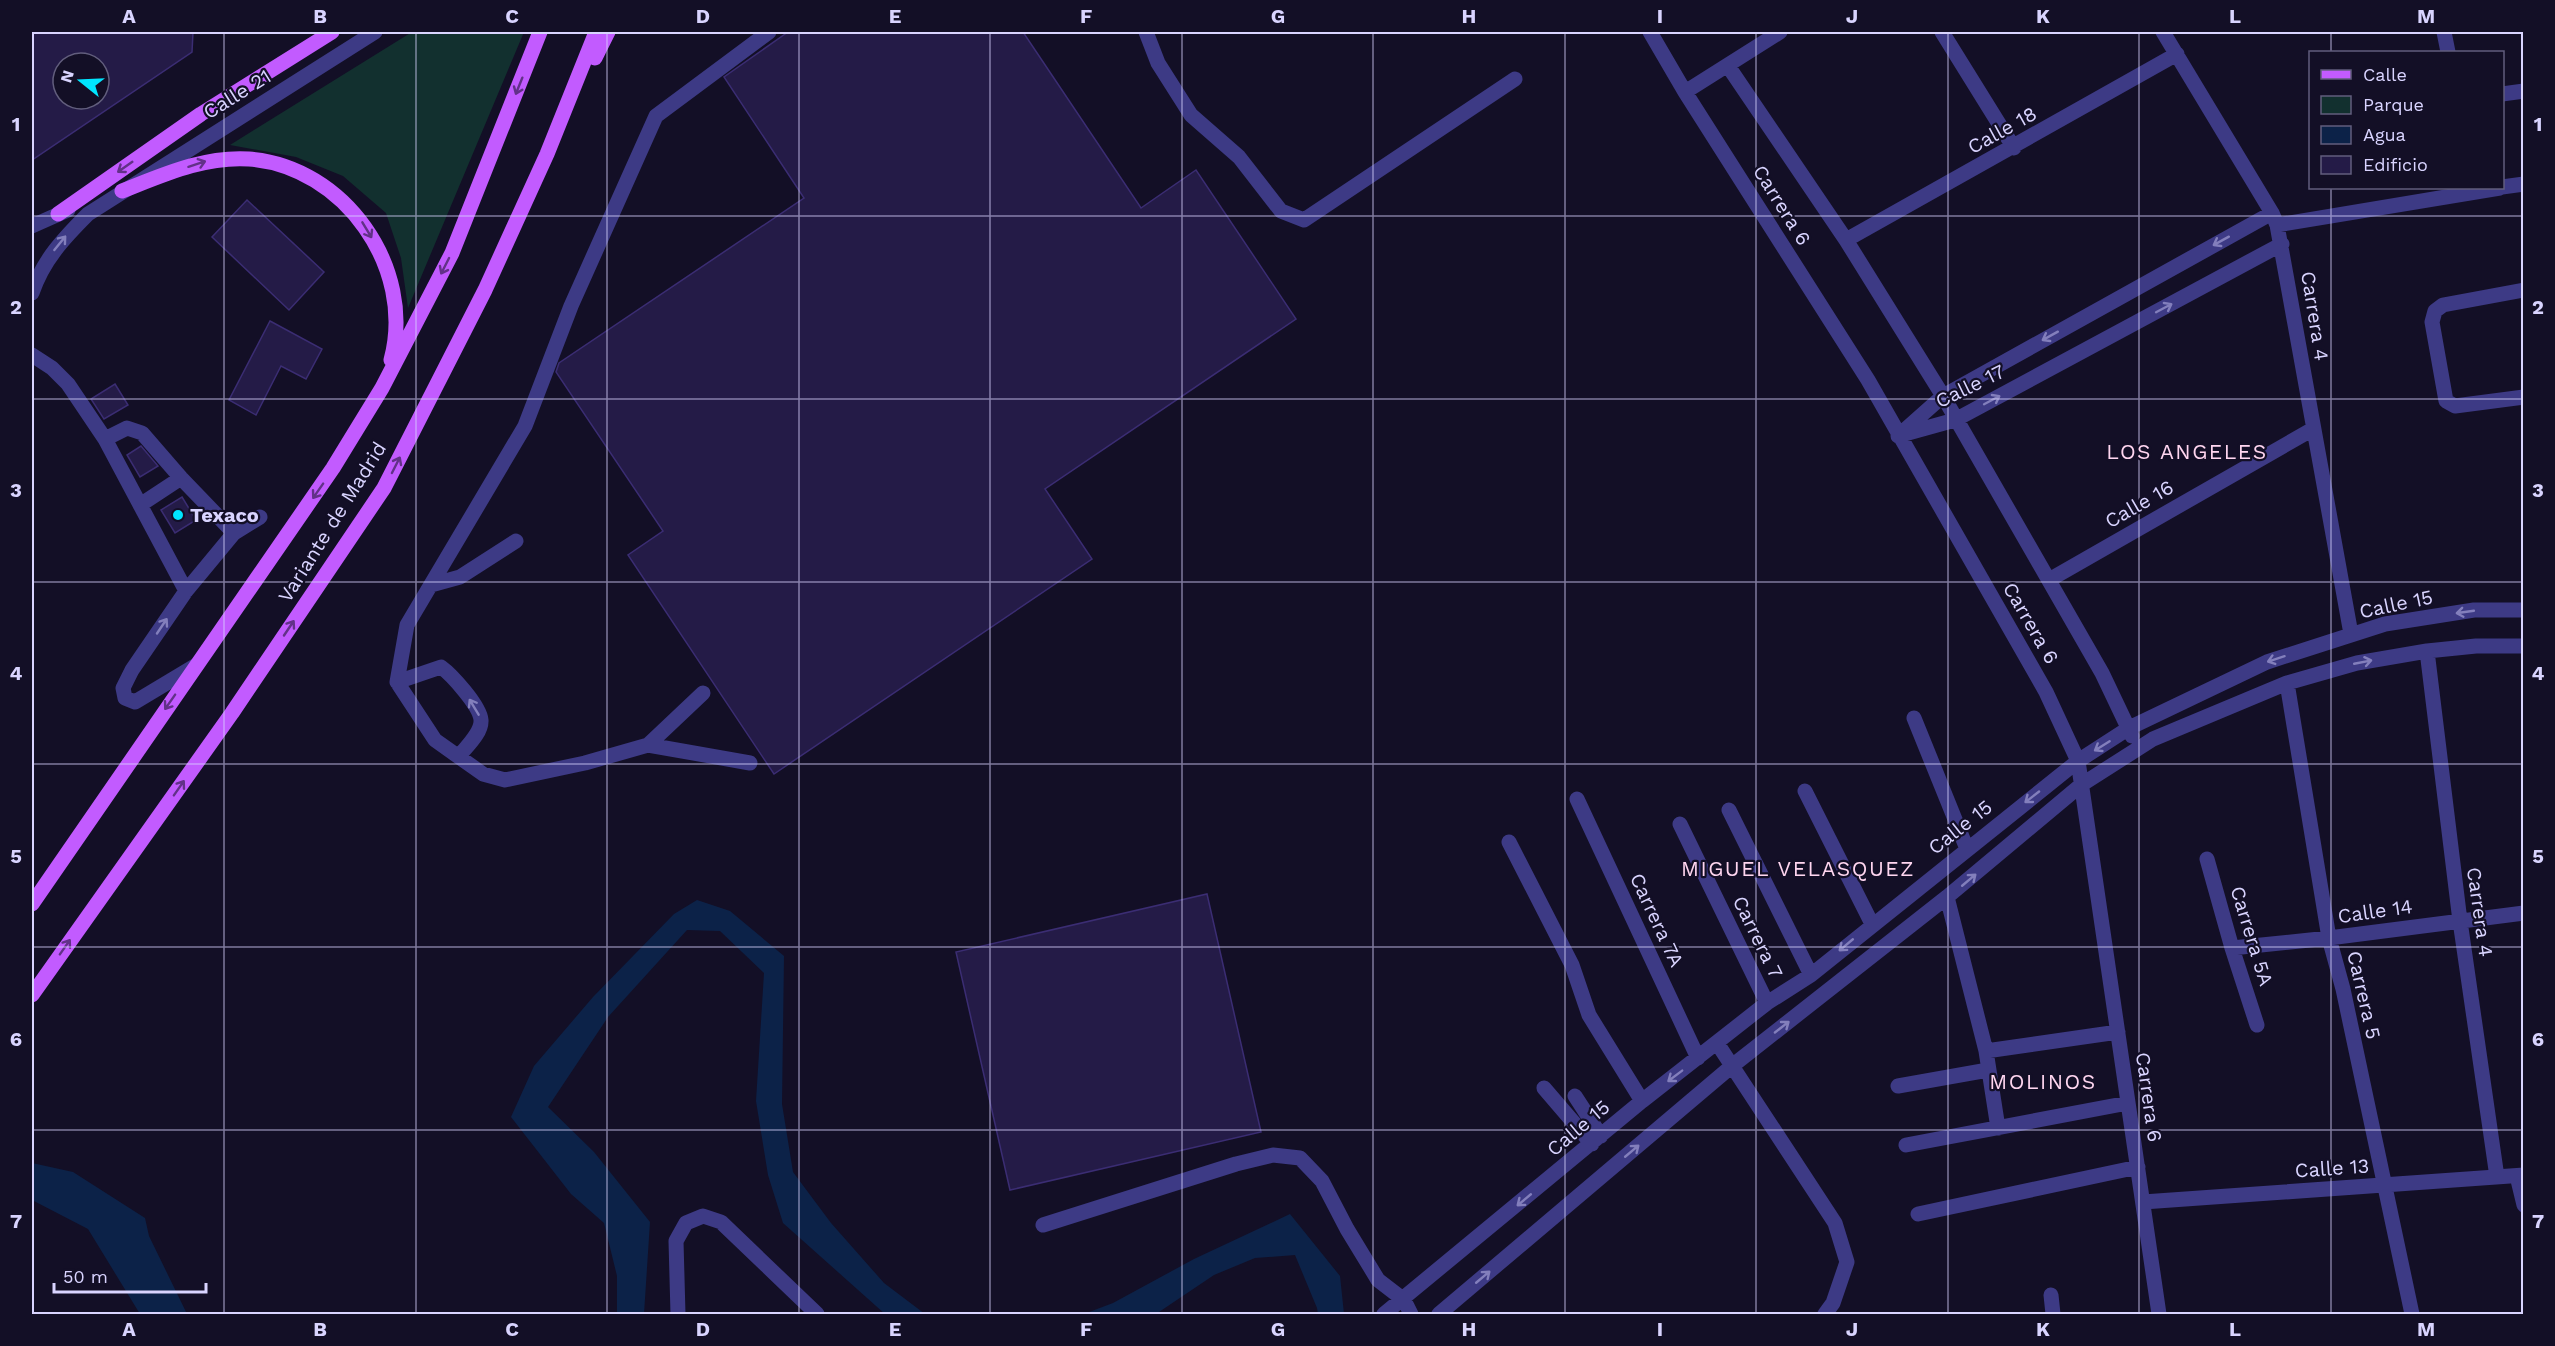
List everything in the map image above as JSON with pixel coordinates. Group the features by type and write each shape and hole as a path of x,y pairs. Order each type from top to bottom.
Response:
{"main road":[{"path":"58,214 201,114 332,32"},
{"name":"Variante de Madrid","path":"32,904 333,468 382,388 452,253 540,32"},
{"name":"Variante de Madrid","path":"32,995 232,713 384,488 485,290 547,154 596,32"},
{"path":"547,154 608,32"},
{"path":"122,191 206,161 250,159 293,170 331,191 362,221 384,259 395,302 395,324 394,346 382,388"}],"street":[{"name":"Calle 21","path":"32,293 38,276 59,242 88,214 375,32"},
{"path":"750,763 648,746 585,763 505,780 483,774 435,740 397,682 407,625 525,426 571,306 656,116 769,32"},
{"path":"1146,32 1158,63 1191,115 1239,157 1281,211 1304,220 1515,79"},
{"name":"Carrera 6","path":"1650,32 1685,92 1868,380 2046,692 2078,761 2159,1314"},
{"path":"1685,92 1780,32"},
{"path":"1942,32 2014,148"},
{"name":"Carrera 4","path":"2163,32 2274,219 2282,244 2351,634"},
{"path":"2444,32 2448,51"},
{"name":"Calle 18","path":"1846,240 2014,148 2177,54"},
{"name":"Carrera 6","path":"1728,66 1846,240 1943,396 2102,673 2129,728 2136,749"},
{"path":"2504,94 2523,91"},
{"name":"Calle 17","path":"2504,187 2523,184"},
{"name":"Calle 17","path":"1898,436 1943,396 2274,219 2470,190"},
{"name":"Calle 21","path":"32,226 122,191"},
{"name":"Calle 17","path":"1898,436 1955,420 2282,244"},
{"path":"2523,290 2444,305 2435,311 2432,322 2446,401 2455,406 2523,397"},
{"path":"32,355 52,368 68,384 105,439 186,591"},
{"path":"105,439 127,428 142,433 234,533"},
{"name":"Calle 16","path":"2049,580 2313,429"},
{"path":"140,505 181,478"},
{"path":"195,666 135,702 125,698 123,688 132,670 186,591 234,533 260,517"},
{"path":"431,585 460,577 516,541"},
{"name":"Calle 15","path":"1384,1314 1404,1300 1642,1101 1767,1003 1811,975 2078,761 2129,728 2267,662 2351,634 2385,624 2474,610 2523,610"},
{"path":"1438,1314 1732,1066 1947,897 2081,785 2136,749 2153,739 2287,683 2357,663 2427,651 2476,646 2523,646"},
{"name":"Carrera 4","path":"2427,651 2460,921 2497,1178"},
{"path":"397,682 433,668 441,667 451,675 476,708 481,720 478,733 459,756"},
{"name":"Carrera 5","path":"2287,683 2329,938 2343,989 2412,1314"},
{"path":"648,746 703,693"},
{"path":"1914,718 1967,849"},
{"path":"1805,791 1872,924"},
{"name":"Carrera 7A","path":"1577,799 1698,1058"},
{"path":"1729,810 1811,975"},
{"name":"Carrera 7","path":"1680,824 1767,1003"},
{"path":"1509,842 1572,965 1589,1015 1642,1101"},
{"name":"Carrera 5A","path":"2207,859 2257,1025"},
{"path":"1947,897 1986,1051 1998,1128"},
{"name":"Calle 14","path":"2232,948 2523,913"},
{"path":"1986,1051 2118,1032"},
{"path":"1717,1043 1835,1223 1847,1262 1833,1304 1825,1314"},
{"path":"1898,1086 1988,1070"},
{"path":"1544,1088 1597,1140"},
{"path":"1575,1096 1597,1140"},
{"path":"1906,1145 2128,1104"},
{"path":"1043,1225 1236,1164 1273,1155 1300,1158 1322,1181 1347,1229 1378,1280 1404,1300 1411,1314"},
{"path":"1918,1214 2138,1167"},
{"path":"2520,1176 2523,1205"},
{"name":"Calle 13","path":"2143,1202 2520,1176"},
{"path":"678,1314 676,1241 686,1224 703,1216 721,1222 817,1314"},
{"path":"2051,1295 2053,1314"}],"green space":[{"path":"412,32 524,32 408,308 401,258 386,213 343,176 296,157 230,145"}],"water":[{"path":"697,900 730,911 784,956 782,1104 793,1172 831,1223 884,1283 925,1314 885,1314 783,1223 768,1175 756,1101 764,973 720,931 687,930 608,1017 548,1107 594,1152 650,1222 644,1314 617,1314 617,1276 604,1223 571,1194 511,1117 534,1066 593,997 674,914"},
{"path":"32,1163 73,1172 145,1218 149,1236 187,1314 140,1314 88,1229 32,1200"},
{"path":"1290,1214 1340,1276 1344,1314 1318,1314 1295,1255 1255,1258 1214,1275 1156,1314 1084,1314 1113,1303 1194,1259"}],"building":[{"path":"32,32 193,32 192,52 111,107 111,51 51,51 51,111 105,111 32,160"},
{"path":"788,32 1023,32 1141,208 1196,170 1296,319 1045,489 1092,559 774,774 628,555 663,531 556,372 559,363 804,198 724,77"},
{"path":"247,200 324,272 289,310 212,237"},
{"path":"270,321 322,349 306,379 281,366 256,415 229,400"},
{"path":"115,384 128,405 104,419 91,399"},
{"path":"141,446 158,466 140,477 127,455"},
{"path":"182,497 196,520 175,533 161,510"},
{"path":"1207,894 1261,1132 1010,1190 956,952"}],"place":[{"name":"Texaco","path":"178,515"}],"district":[{"name":"LOS ANGELES","path":"2187,451"},
{"name":"MIGUEL VELASQUEZ","path":"1798,868"},
{"name":"MOLINOS","path":"2043,1081"}]}
